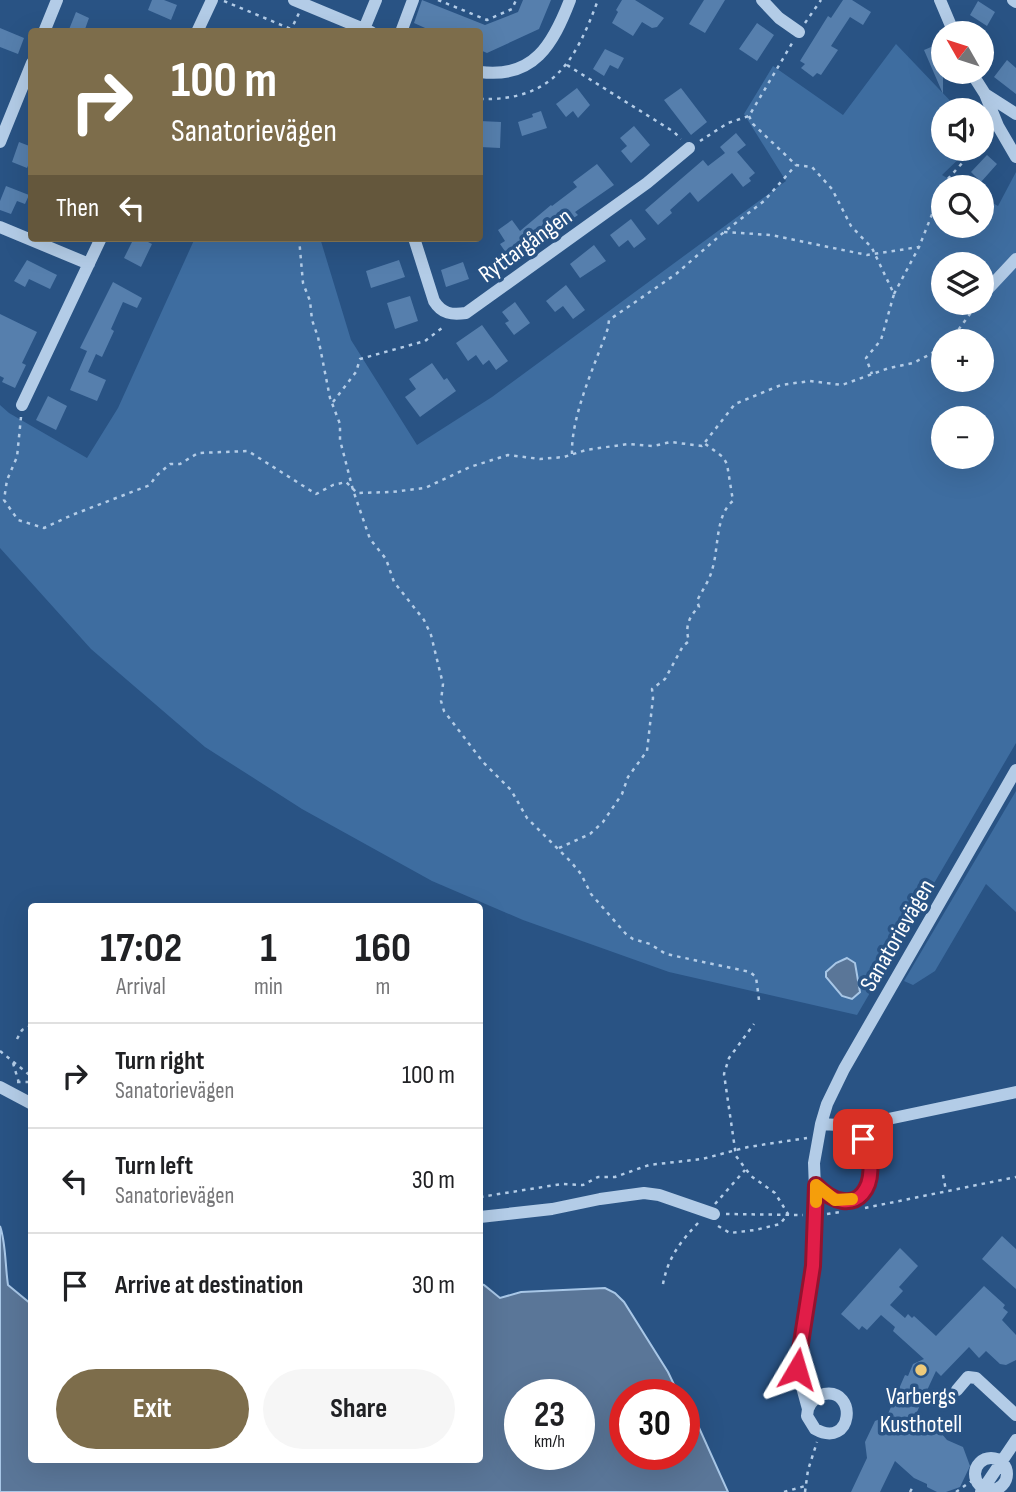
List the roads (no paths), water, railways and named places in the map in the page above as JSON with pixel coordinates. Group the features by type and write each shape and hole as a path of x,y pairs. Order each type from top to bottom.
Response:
{"street":[{"path":"46,28 57,0"},
{"path":"199,28 212,0"},
{"path":"369,28 376,0"},
{"path":"402,28 413,0"},
{"path":"483,72 511,70 542,52 558,32 570,0"},
{"path":"762,0 779,18 799,32"},
{"path":"940,0 949,21"},
{"path":"298,2 363,28"},
{"path":"0,142 28,73"},
{"path":"979,84 1016,158"},
{"path":"985,94 1016,114"},
{"name":"Ryttargången","path":"415,242 434,301 442,310 456,314 466,313 646,183 689,148"},
{"path":"0,227 28,239"},
{"path":"36,242 89,264"},
{"path":"22,405 99,242"},
{"path":"994,283 1016,259"},
{"name":"Sanatorievägen","path":"808,1409 797,1369 813,1266 816,1215 814,1163 827,1104 844,1069 1016,770"},
{"path":"0,1087 28,1102"},
{"path":"819,1131 1016,1092"},
{"path":"816,1185 830,1198 842,1201 861,1195 868,1188 871,1181 871,1160 855,1126"},
{"path":"483,1217 552,1209 612,1196 644,1193 659,1195 711,1213"},
{"path":"957,1390 968,1377 976,1378 1016,1415"},
{"path":"826,1394 837,1396 846,1408 847,1415 841,1428 830,1434 821,1433 810,1424 808,1409 815,1398 826,1394"},
{"path":"980,1486 1016,1440"}],"place":[{"name":"Varbergs Kusthotell","path":"921,1370"}]}
